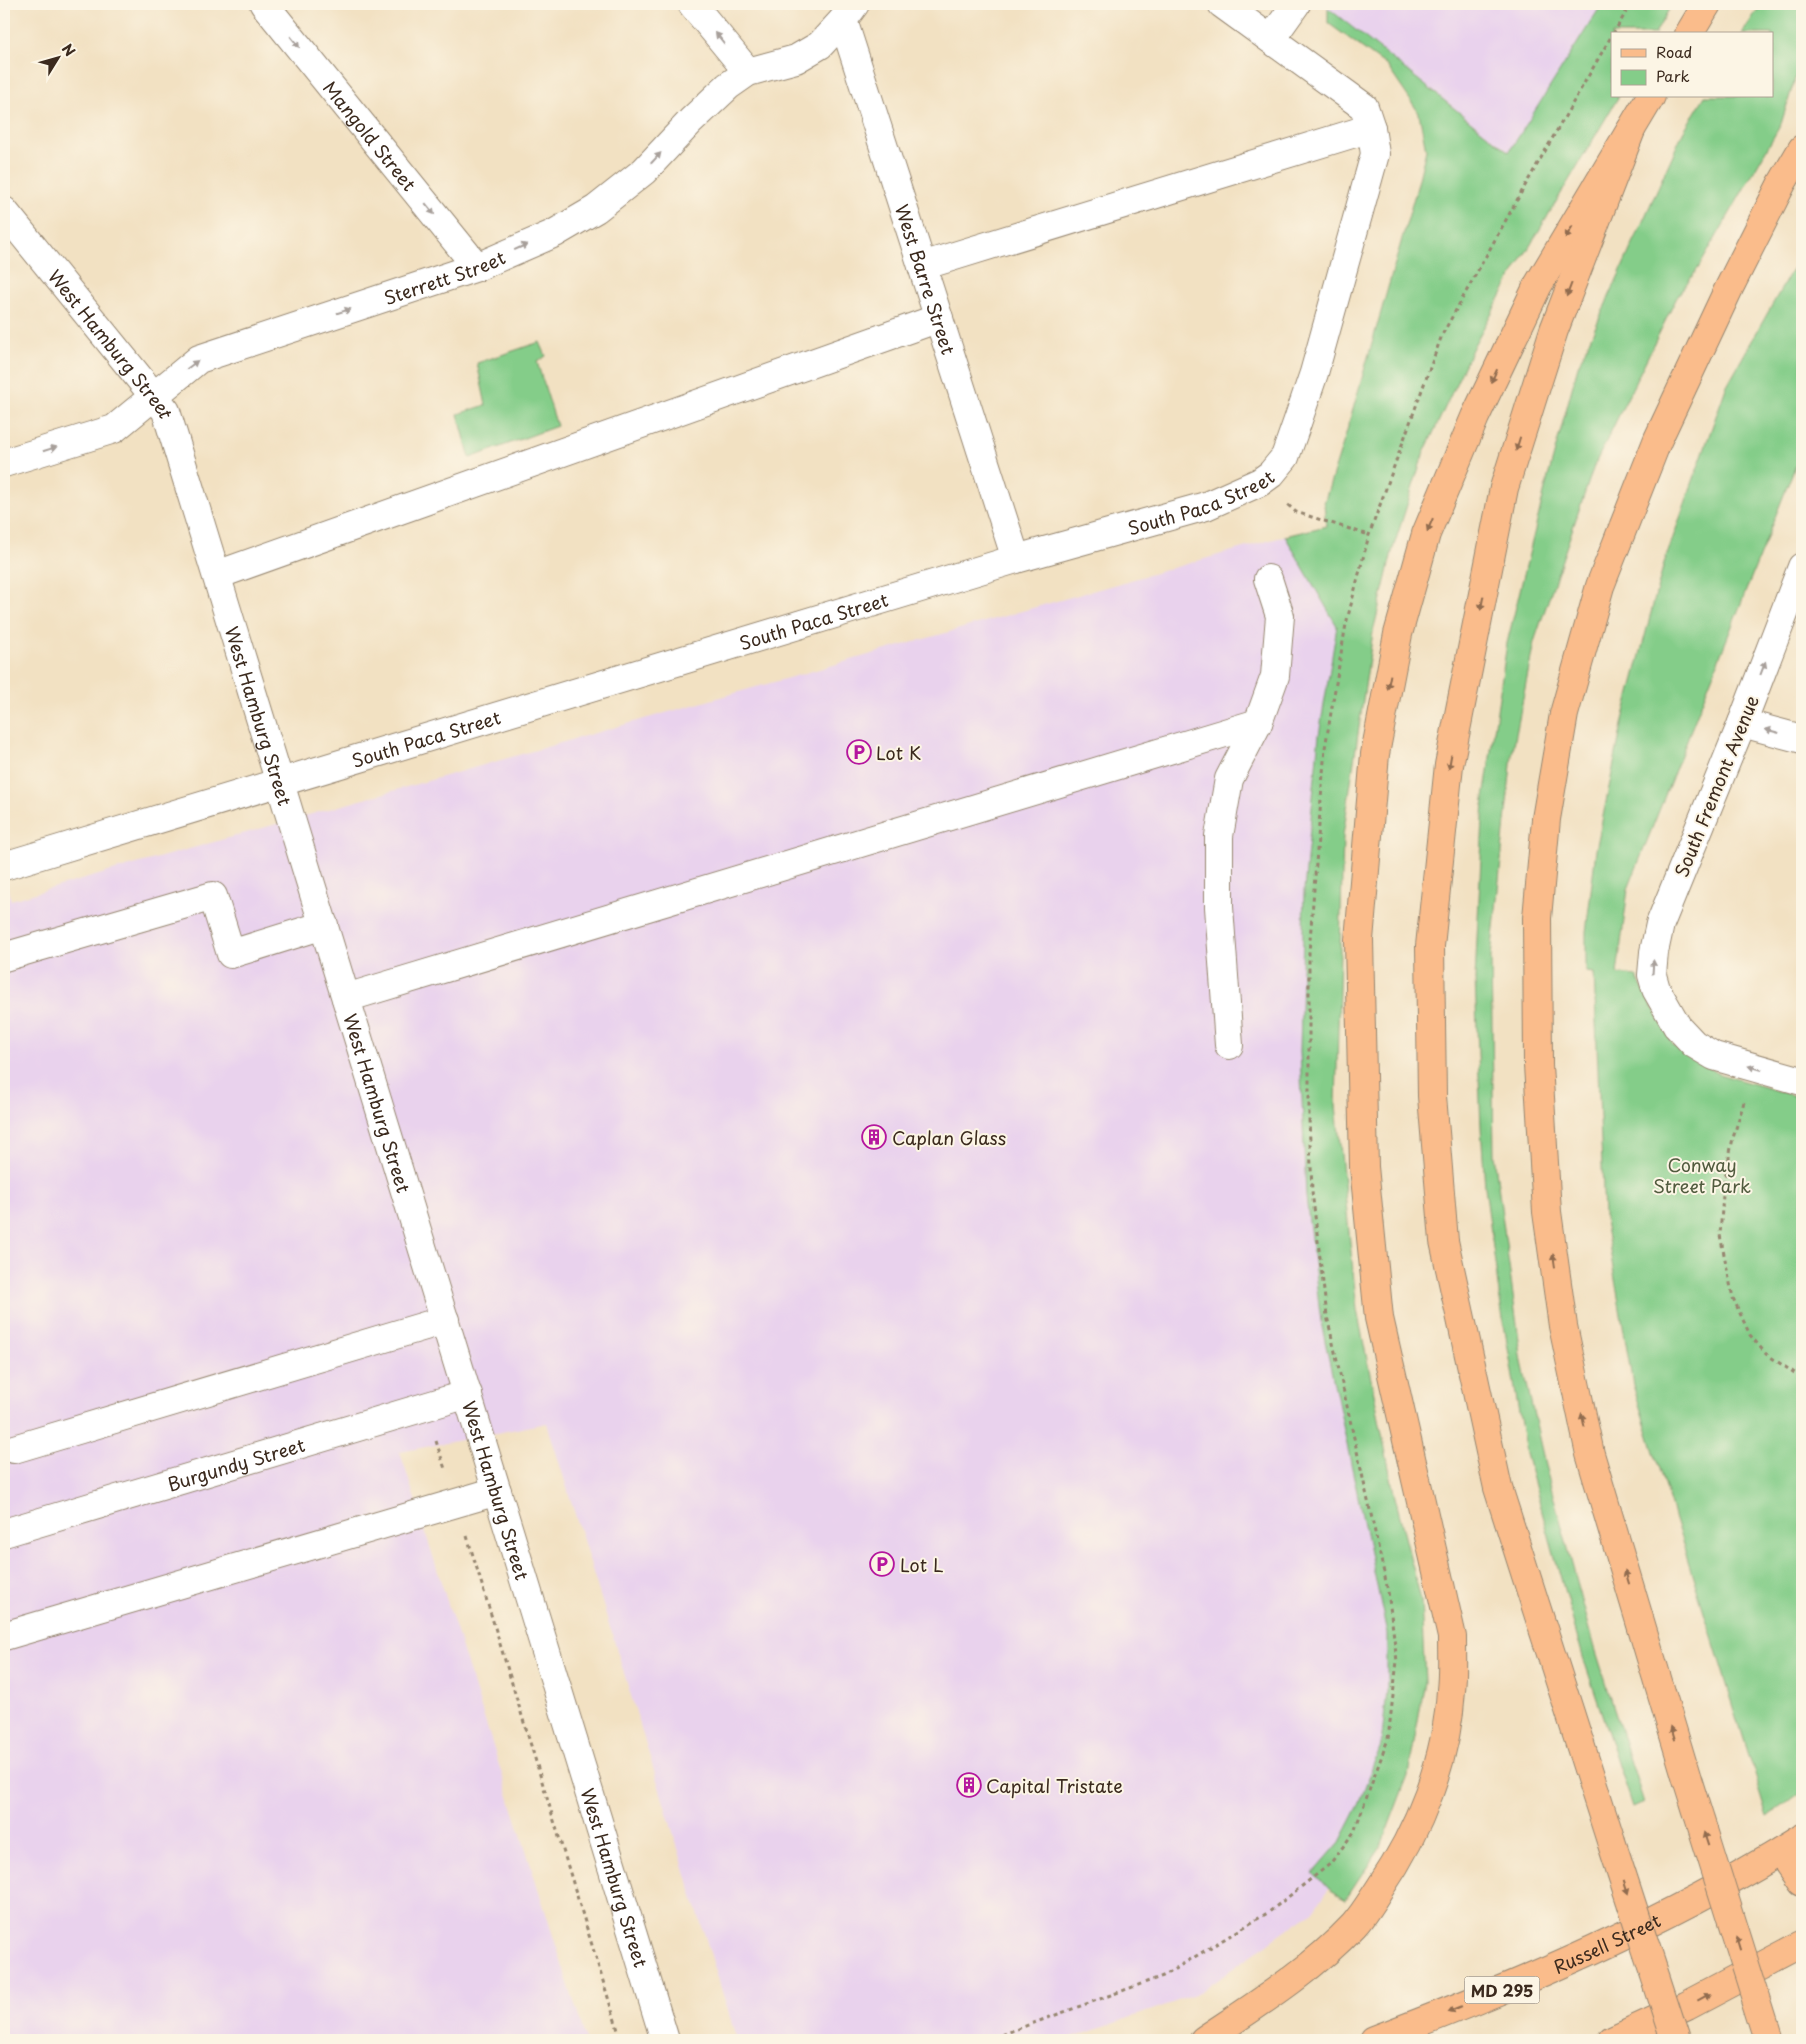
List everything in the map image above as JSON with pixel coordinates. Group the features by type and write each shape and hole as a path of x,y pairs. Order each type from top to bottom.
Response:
{"main road":[{"path":"1690,32 1707,4"},
{"path":"1204,2040 1281,1988 1326,1952 1356,1924 1393,1869 1415,1828 1434,1778 1444,1738 1451,1691 1452,1637 1379,1318 1364,1168 1359,940 1375,754 1398,634 1426,534 1475,417 1538,285 1650,98"},
{"path":"1630,130 1554,330 1504,488 1449,765 1430,946 1432,1096 1444,1241 1498,1488 1676,2040"},
{"path":"1769,2040 1687,1779 1590,1454 1563,1326 1547,1212 1538,1064 1537,918 1546,819 1564,714 1600,586 1658,439 1729,288 1802,149"},
{"path":"1792,1845 1802,1882"},
{"name":"Russell Street","path":"1374,2040 1539,1975 1628,1934 1792,1845"},
{"path":"1612,2040 1686,2006 1802,1945"}],"street":[{"name":"Mangold Street","path":"264,4 477,267"},
{"path":"692,4 748,72"},
{"name":"South Paca Street","path":"4,866 1016,559 1206,506 1260,482 1271,474 1285,457 1314,372 1375,154 1371,128 1364,107 1222,4"},
{"path":"1271,39 1296,4"},
{"name":"Sterrett Street","path":"4,463 114,429 199,359 477,267 555,233 596,209 644,171 691,121 728,86 748,72 796,59 820,45 849,12"},
{"name":"West Barre Street","path":"849,12 922,266 1016,559"},
{"path":"922,266 1371,128"},
{"name":"West Hamburg Street","path":"4,212 166,411 665,2040"},
{"path":"217,575 939,318"},
{"name":"South Fremont Avenue","path":"1802,567 1742,723 1660,924 1654,952 1652,975 1656,989 1677,1026 1694,1044 1714,1056 1802,1081"},
{"path":"1229,1045 1220,907 1219,836 1229,779 1258,723 1274,676 1280,616 1268,579"},
{"path":"346,998 1258,723"},
{"path":"1742,723 1802,739"},
{"path":"4,957 213,896 232,954 324,925"},
{"path":"14,1448 445,1320"},
{"name":"Burgundy Street","path":"4,1533 468,1394"},
{"path":"4,1636 497,1491"}],"path":[{"path":"1615,32 1631,4"},
{"path":"987,2040 1163,1976 1269,1912 1330,1864 1354,1832 1388,1739 1397,1661 1388,1591 1327,1316 1312,1191 1309,1118 1309,954 1325,748 1346,624 1369,535 1391,470 1442,335 1526,184 1611,38"},
{"path":"1260,482 1296,512 1369,535"},
{"path":"1746,1094 1733,1138 1724,1182 1720,1235 1733,1298 1750,1335 1766,1354 1802,1378"},
{"path":"424,1407 456,1503 621,2040"}],"shaded area":[{"path":"1323,4 1602,4 1510,152"},
{"path":"1285,536 1337,626 1319,735 1304,890 1306,1196 1321,1322 1387,1633 1387,1692 1381,1745 1358,1807 1340,1842 1314,1872 1329,1889 1310,1914 1195,1995 1066,2040 737,2040 547,1423 400,1452 586,2040 4,2040 4,876 11,900"}],"green space":[{"path":"1602,4 1672,4 1656,32 1611,32 1611,98 1618,98 1512,276 1474,345 1423,455 1392,552 1373,632 1343,836 1336,1105 1357,1310 1394,1493 1421,1600 1425,1682 1408,1775 1381,1846 1346,1899 1329,1889 1314,1872 1340,1842 1358,1807 1381,1745 1387,1692 1387,1633 1321,1322 1306,1196 1300,1051 1304,890 1319,735 1337,626 1285,536 1326,526 1324,503 1345,437 1426,150 1419,113 1387,66 1328,23 1328,8 1509,152"},
{"path":"1761,4 1802,4 1802,56 1781,124 1699,267 1678,295 1594,466 1534,642 1512,755 1491,957 1494,1155 1522,1362 1546,1469 1595,1648 1644,1803 1633,1808 1583,1657 1526,1454 1500,1301 1485,1187 1475,979 1484,798 1507,643 1548,477 1578,366 1683,132 1704,98 1774,98 1774,32 1743,32"},
{"name":"Conway Street Park","path":"1802,252 1802,449 1628,889 1617,974 1636,976 1673,1045 1719,1074 1802,1098 1802,1792 1768,1816 1633,1385 1604,1215 1594,973 1586,972 1586,932 1596,850 1623,720 1664,563 1727,385"},
{"path":"540,342 546,356 537,362 557,426 470,458 458,414 486,405 477,363"}],"place":[{"name":"Lot K","path":"859,752"},
{"name":"Caplan Glass","path":"874,1137"},
{"name":"Lot L","path":"882,1564"},
{"name":"Capital Tristate","path":"969,1785"}]}
